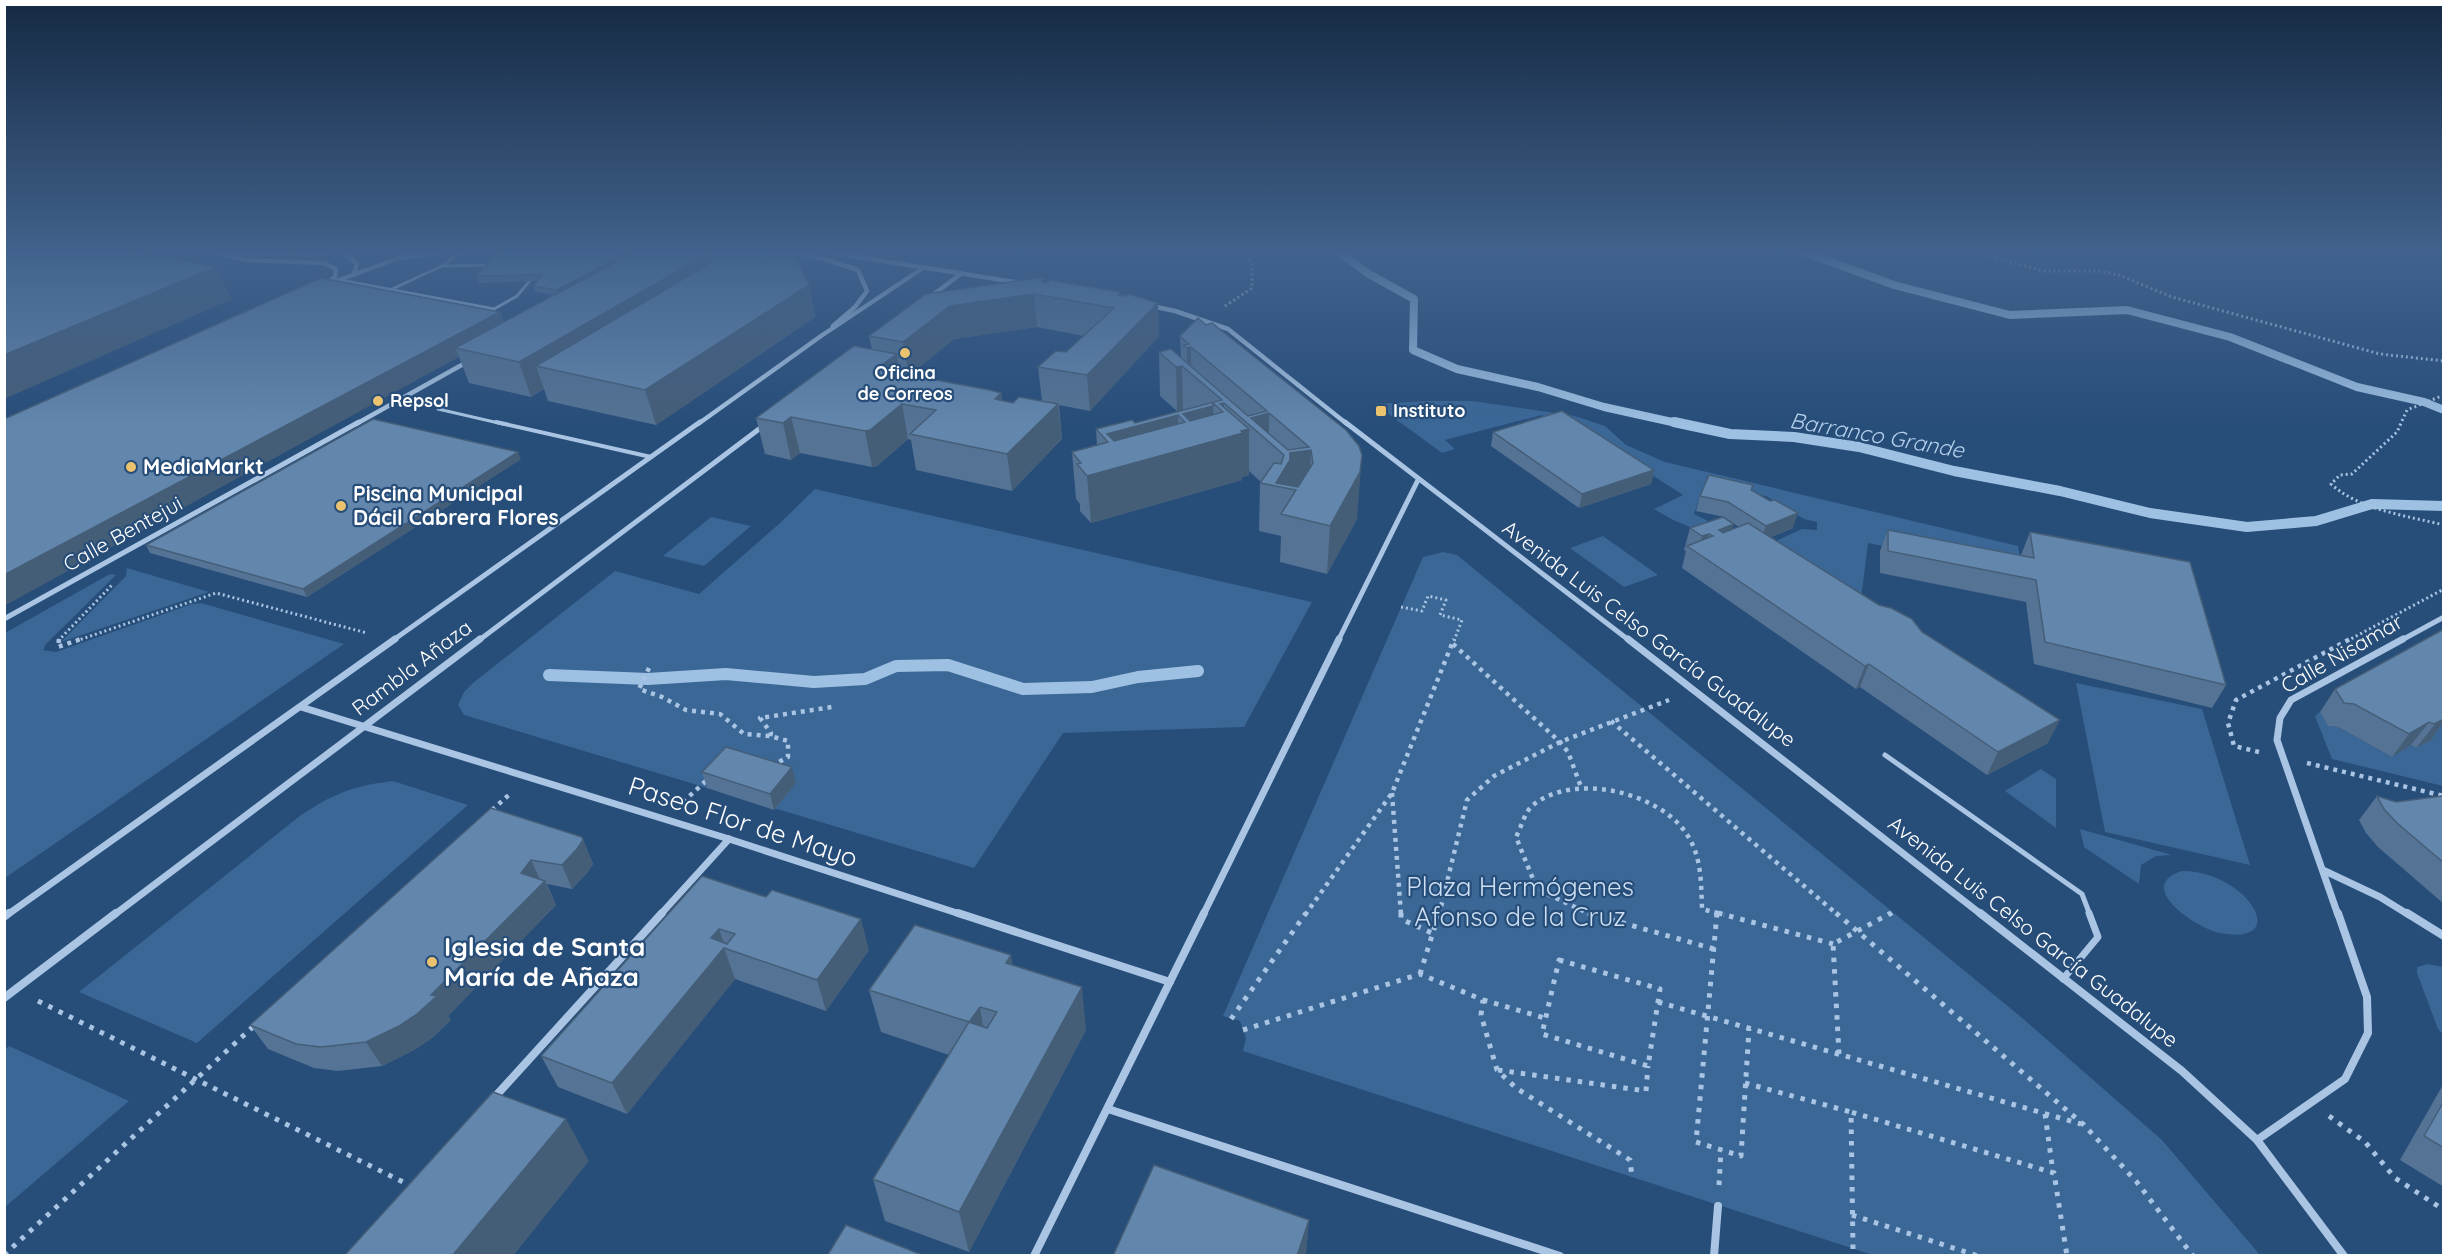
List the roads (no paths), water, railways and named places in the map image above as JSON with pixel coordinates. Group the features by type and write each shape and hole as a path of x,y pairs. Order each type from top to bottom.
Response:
{"street":[{"path":"821,336 852,310"},
{"path":"821,336 860,310"},
{"name":"Avenida Luis Celso García Guadalupe","path":"1174,310 1228,329 1418,480 1695,690 2182,1071 2257,1140 2344,1256"},
{"name":"Rambla Añaza","path":"4,917 821,336"},
{"name":"Calle Bentejui","path":"4,619 469,361"},
{"name":"Rambla Añaza","path":"4,998 765,424"},
{"path":"1034,1256 1418,480"},
{"name":"Calle Nisamar","path":"2257,1140 2344,1079 2368,1033 2367,997 2325,871 2277,740 2277,724 2281,711 2291,700 2444,617"},
{"name":"Paseo Flor de Mayo","path":"301,707 729,839 1170,982"},
{"path":"484,1109 729,839"},
{"path":"2325,871 2380,897 2444,936"},
{"path":"1108,1109 1560,1256"},
{"path":"1714,1256 1718,1206"}],"lane":[{"path":"438,409 651,458"},
{"path":"1885,754 2082,894 2098,937 2063,979"}],"waterway":[{"name":"Barranco Grande","path":"1414,310 1413,350 1457,369 1538,387 1604,407 1681,424"},
{"path":"1990,310 2010,315 2127,310 2230,337 2357,387 2424,402 2444,410"},
{"name":"Barranco Grande","path":"1674,422 1730,434 1794,437 1859,447 1954,471 2060,491 2150,513 2247,527 2316,521 2372,504 2444,506"},
{"path":"549,675 648,679 726,674 814,682 865,679 896,666 948,665 1023,689 1092,687 1138,677 1198,671"}],"place":[{"name":"Oficina de Correos","path":"905,353"},
{"name":"Repsol","path":"378,401"},
{"name":"Instituto","path":"1381,411"},
{"name":"MediaMarkt","path":"131,467"},
{"name":"Piscina Municipal Dácil Cabrera Flores","path":"341,506"},
{"name":"Iglesia de Santa María de Añaza","path":"432,962"}],"park label":[{"name":"Plaza Hermógenes Afonso de la Cruz","path":"1520,902"}]}
